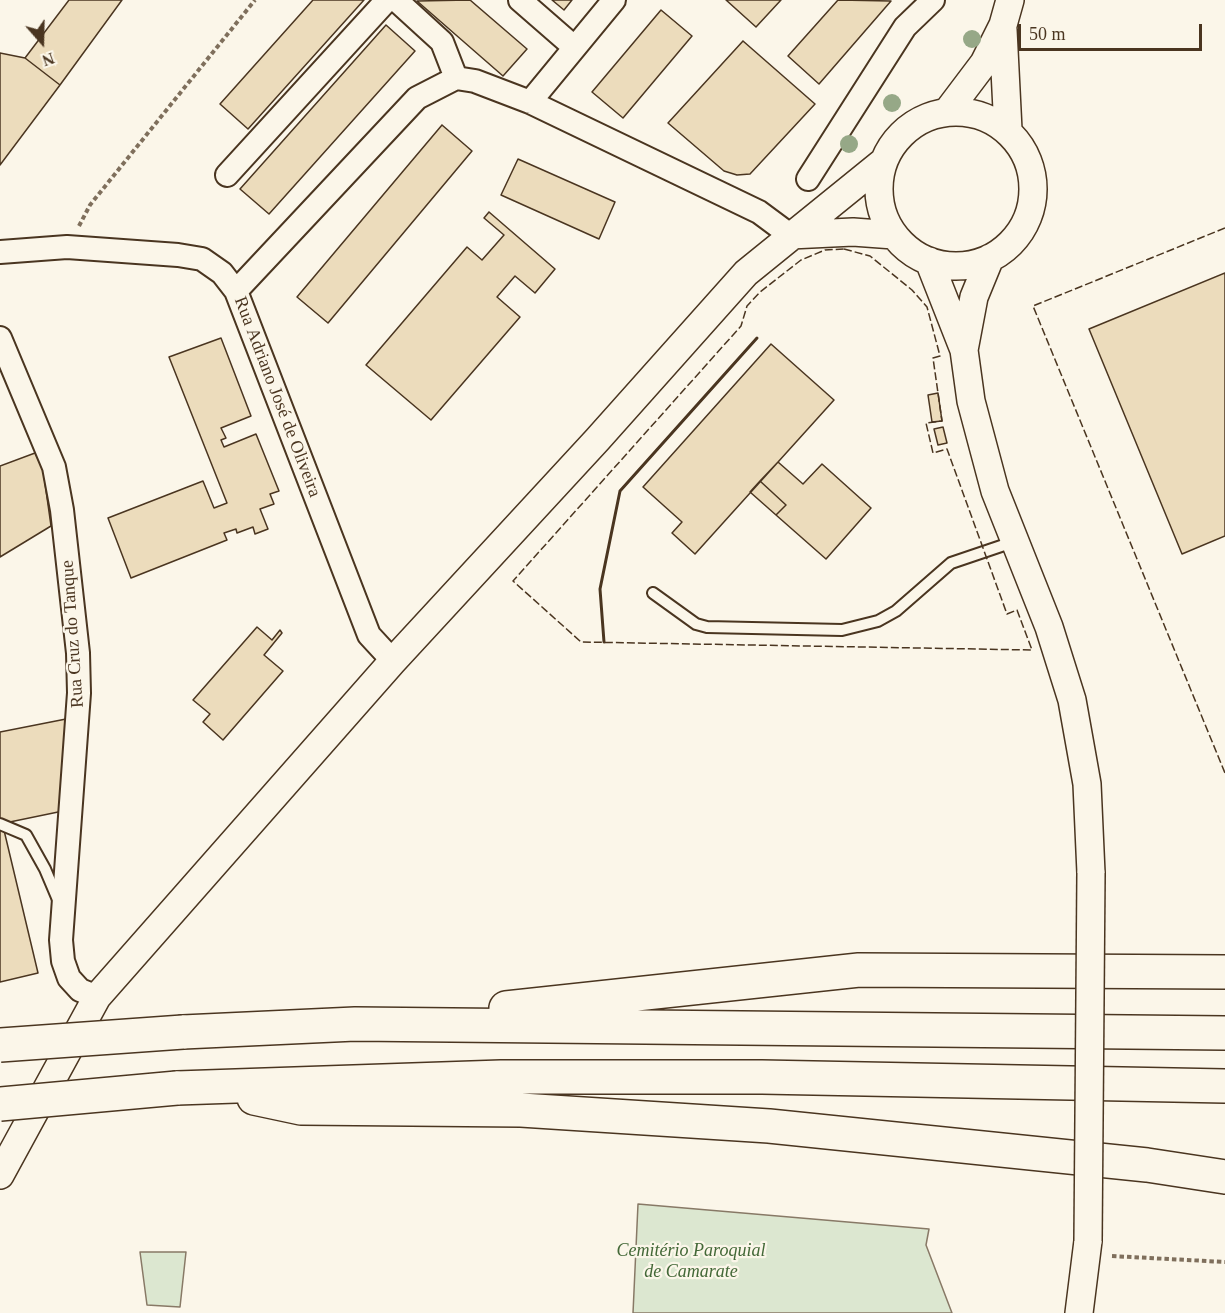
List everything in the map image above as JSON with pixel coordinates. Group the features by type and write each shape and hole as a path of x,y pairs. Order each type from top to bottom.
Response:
{"highway":[{"path":"356,1024 859,970 1225,972"},
{"path":"0,1045 183,1032 356,1024 1225,1033"},
{"path":"0,1104 190,1087 513,1077 762,1077 1225,1086"},
{"path":"190,1087 302,1107 521,1110 769,1126 1147,1165 1225,1177"}],"street":[{"path":"227,175 387,0"},
{"path":"396,0 442,42 456,78"},
{"path":"520,0 574,47"},
{"path":"530,102 614,0"},
{"path":"808,179 905,27 933,0"},
{"path":"947,111 984,63 1006,12"},
{"path":"1006,12 1008,130"},
{"path":"236,291 417,98 456,78 475,81 530,102 759,212 790,235 853,232 894,236"},
{"path":"947,111 969,112 990,118 1008,130 1024,150 1033,174 1034,199 1026,223 1016,237 990,258 970,265 950,266 916,255 894,236 882,213 878,187 883,162 893,143 908,128 926,117 947,111"},
{"path":"0,1175 97,997 393,662 597,440 746,273 790,235 883,162"},
{"name":"Rua Adriano José de Oliveira","path":"0,252 67,247 202,259 222,273 236,291 369,635 393,662"},
{"path":"964,350 975,297 990,258"},
{"path":"929,261 964,350 982,450 1014,542 1048,627 1071,700 1087,784 1091,873 1087,1247 1079,1313"},
{"name":"Rua Cruz do Tanque","path":"0,338 54,467 69,553 80,693 62,951 69,978 80,990 97,997"}],"lane":[{"path":"653,592 696,624 707,627 842,630 878,621 896,612 951,563 1014,542"},
{"path":"0,824 26,835 45,869 63,914"}],"path":[{"path":"67,247 90,205 255,0"},
{"path":"1087,1247 1225,1262"}],"green space":[{"name":"Cemitério Paroquial de Camarate","path":"638,1204 929,1229 926,1245 952,1313 633,1313"},
{"path":"140,1252 186,1252 180,1307 147,1305"}],"building":[{"path":"69,0 122,0 60,85 25,58"},
{"path":"313,0 364,0 248,129 220,104"},
{"path":"470,0 527,49 503,76 417,1"},
{"path":"552,0 572,0 564,10"},
{"path":"726,0 781,0 756,27"},
{"path":"838,0 891,1 819,84 788,56"},
{"path":"661,10 692,36 623,118 592,92"},
{"path":"386,25 415,51 269,214 240,189"},
{"path":"743,41 815,104 750,174 737,175 724,171 668,123"},
{"path":"0,53 25,58 60,85 0,165"},
{"path":"442,125 472,151 328,323 297,297"},
{"path":"518,159 615,202 599,239 501,195"},
{"path":"489,212 555,269 535,293 515,276 497,297 520,317 431,420 366,365 467,247 482,260 504,235 484,218"},
{"path":"1225,273 1225,536 1182,554 1089,329"},
{"path":"221,338 251,416 221,428 226,438 221,440 224,447 256,434 279,491 270,494 274,504 260,509 268,529 255,534 253,527 237,533 236,529 224,533 227,540 131,578 108,518 203,481 214,508 227,503 169,357"},
{"path":"771,344 834,400 695,554 672,533 682,522 643,487"},
{"path":"938,393 942,421 932,422 928,395"},
{"path":"943,427 947,443 938,445 934,429"},
{"path":"35,453 43,469 51,526 0,557 0,466"},
{"path":"778,462 803,484 822,464 871,508 826,559 776,515 786,505 760,481"},
{"path":"760,481 786,505 776,515 750,492"},
{"path":"257,627 272,640 280,630 282,633 264,655 283,671 223,740 203,722 210,714 193,700"},
{"path":"66,719 63,811 0,824 0,732"},
{"path":"0,826 3,826 38,973 0,982"}],"fence":[{"path":"1225,228 1033,306 1225,773"},
{"path":"844,249 870,256 912,290 927,307 940,356 933,358 942,421 926,423 933,453 947,449 1007,614 1017,610 1032,650 581,642 513,581 741,326 747,306 760,292 801,260 825,250 844,249"}],"wall":[{"path":"604,642 600,589 620,491 757,338"}]}
